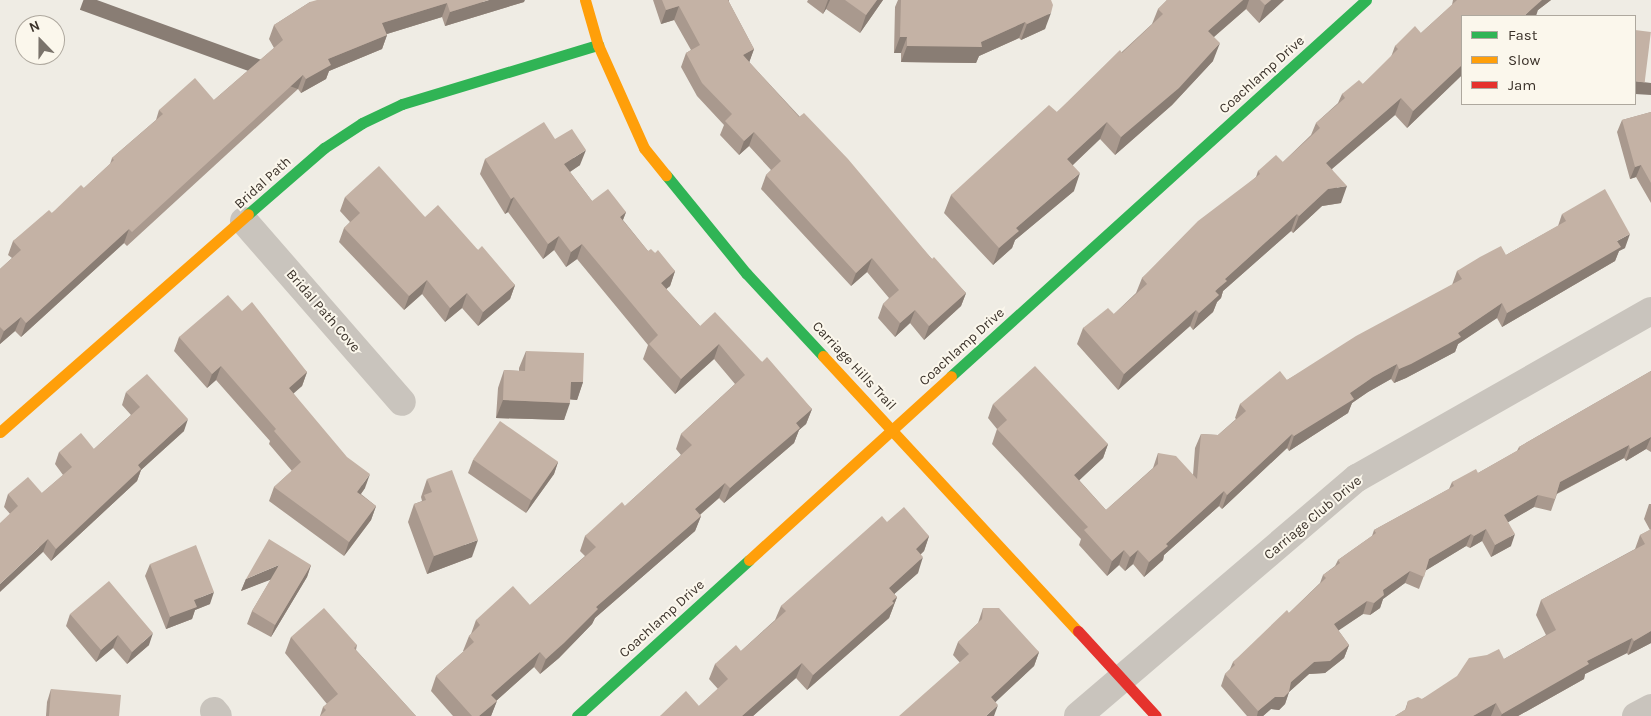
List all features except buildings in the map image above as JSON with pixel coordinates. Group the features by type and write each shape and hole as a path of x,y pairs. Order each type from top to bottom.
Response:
{"street":[{"name":"Carriage Hills Trail","path":"586,0 598,45 644,148 746,274 893,430 1156,716"},
{"name":"Coachlamp Drive","path":"577,716 1366,0"},
{"name":"Bridal Path","path":"2,428 244,221 324,148 362,123 402,104 598,45"},
{"name":"Bridal Path Cove","path":"244,221 402,402"},
{"name":"Carriage Club Drive","path":"1078,716 1357,478 1651,311"},
{"path":"1636,716 1651,708"}],"traffic: fast":[{"path":"951,376 1366,0"},
{"path":"248,214 324,148 362,123 402,104 598,45"},
{"path":"666,175 746,273 823,356"},
{"path":"577,716 749,560"}],"traffic: slow":[{"path":"585,0 598,45 644,148 666,175"},
{"path":"0,432 248,214"},
{"path":"823,356 1078,631"},
{"path":"749,560 951,376"}],"traffic: jam":[{"path":"1078,631 1156,716"}]}
